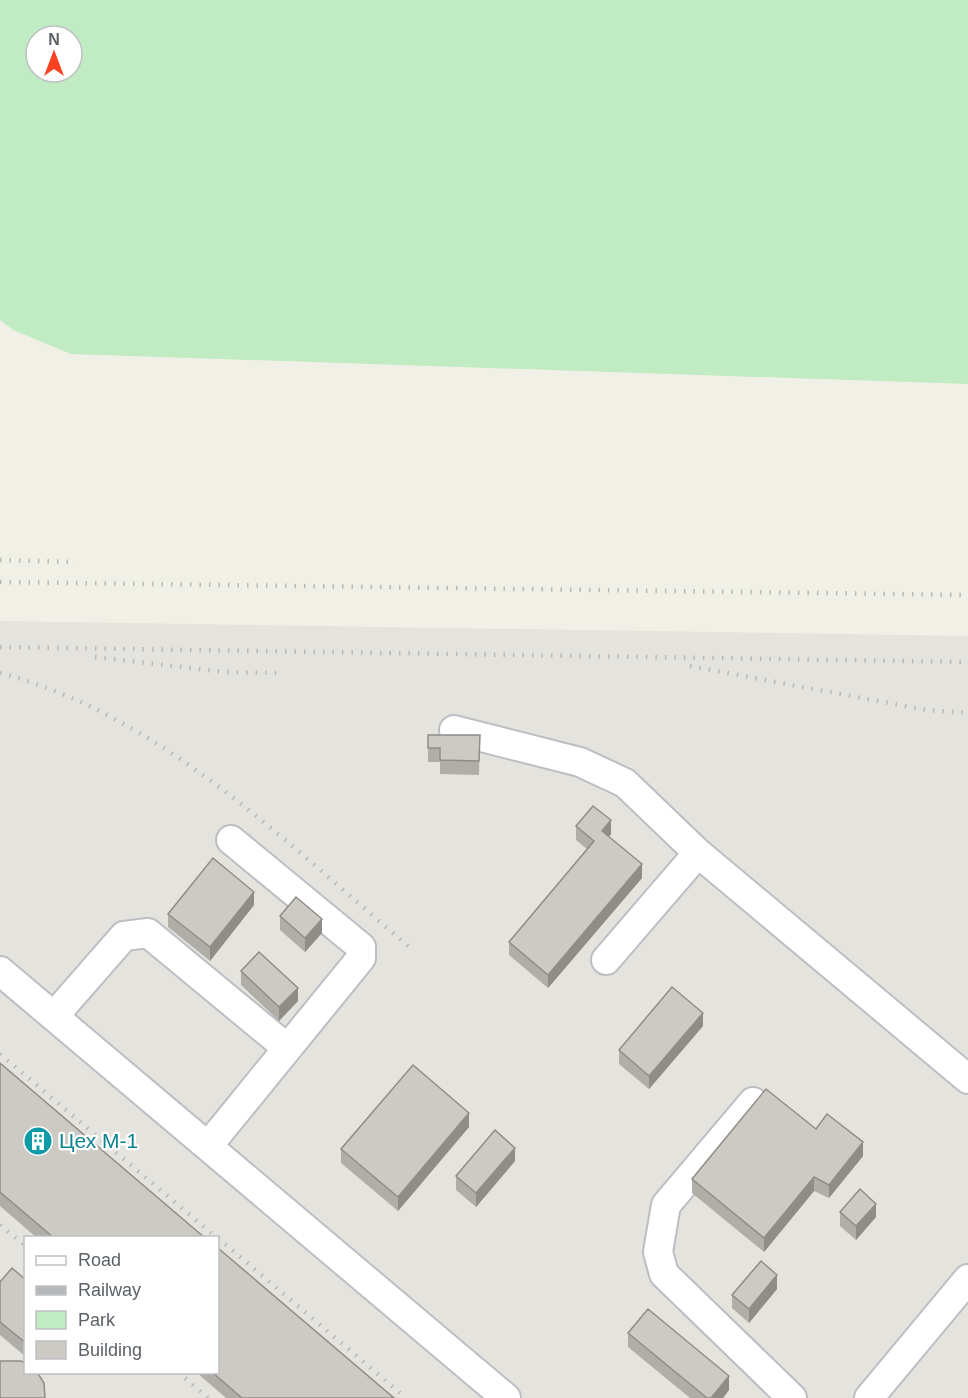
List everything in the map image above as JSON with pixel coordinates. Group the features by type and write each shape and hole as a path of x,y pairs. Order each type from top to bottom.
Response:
{"lane":[{"path":"454,730 580,762 625,783 698,852 968,1078"},
{"path":"208,1146 360,958 361,947 231,840"},
{"path":"606,960 698,852"},
{"path":"54,1016 124,936 148,933 287,1048"},
{"path":"0,971 506,1398"},
{"path":"753,1102 666,1205 657,1252 664,1274 792,1398"},
{"path":"869,1398 968,1279"}],"shaded area":[{"path":"0,621 968,636 968,1398 0,1398"}],"green space":[{"path":"0,0 968,0 968,384 71,354 13,330 0,320"}],"building":[{"path":"428,735 480,735 479,761 440,760 440,748 428,748"},
{"path":"593,806 611,820 602,831 642,864 548,975 509,942 594,841 576,826"},
{"path":"213,858 254,892 210,947 168,914"},
{"path":"296,897 322,919 305,938 280,916"},
{"path":"259,952 298,988 279,1007 241,971"},
{"path":"672,987 703,1013 649,1076 619,1050"},
{"name":"Цех М-1","path":"0,1063 203,1236 52,1236 0,1192"},
{"path":"413,1065 469,1113 398,1197 341,1149"},
{"path":"766,1089 816,1129 827,1114 863,1142 829,1185 814,1177 764,1238 692,1179"},
{"path":"495,1130 515,1148 476,1193 456,1176"},
{"path":"860,1189 876,1204 856,1226 840,1212"},
{"path":"219,1249 394,1398 242,1398 214,1374 219,1374"},
{"path":"761,1261 777,1275 749,1309 732,1295"},
{"path":"12,1268 24,1278 24,1341 0,1322 0,1282"},
{"path":"648,1309 729,1376 711,1398 707,1398 628,1333"},
{"path":"0,1361 24,1362 24,1374 38,1374 44,1383 45,1398 0,1398"}],"railway":[{"path":"0,560 76,562"},
{"path":"0,582 968,595"},
{"path":"0,647 968,662"},
{"path":"95,657 225,672 283,673"},
{"path":"690,666 926,710 968,713"},
{"path":"0,673 59,693 115,719 169,752 221,788 271,828 414,951"},
{"path":"0,1054 215,1236"},
{"path":"0,1225 24,1244"},
{"path":"219,1239 406,1398"},
{"path":"180,1374 208,1398"}],"place":[{"name":"Цех М-1","path":"38,1141"}]}
